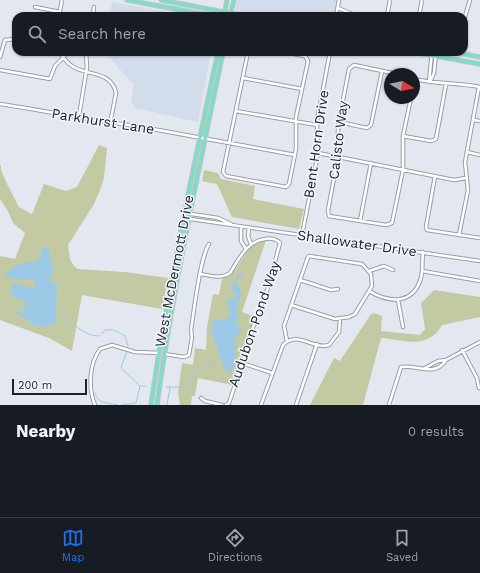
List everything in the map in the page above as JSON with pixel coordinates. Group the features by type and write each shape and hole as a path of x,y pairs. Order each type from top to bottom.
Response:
{"main road":[{"path":"127,0 192,12"},
{"path":"161,0 216,12"},
{"path":"225,12 227,0"},
{"path":"232,12 234,0"},
{"path":"468,55 480,57"},
{"name":"West McDermott Drive","path":"151,405 184,218 210,84 217,56"},
{"name":"West McDermott Drive","path":"157,405 164,354 190,214 222,56"},
{"path":"442,56 480,64"},
{"path":"210,84 216,85"},
{"path":"190,189 195,190"},
{"path":"159,353 164,354"}],"street":[{"path":"35,7 60,12 62,0"},
{"path":"337,12 339,0"},
{"path":"388,12 390,0"},
{"path":"420,12 422,0"},
{"path":"466,12 470,0"},
{"path":"93,12 94,7"},
{"path":"338,8 348,12"},
{"path":"0,57 4,42 7,38 12,39"},
{"path":"79,116 87,71 86,56"},
{"path":"247,56 224,174 287,186 295,156 296,122 307,58 299,56"},
{"name":"Bent Horn Drive","path":"302,235 318,153 317,126 329,56"},
{"path":"430,83 434,73 433,56"},
{"path":"0,70 50,79 56,66 64,57 71,66 101,76 116,91 110,124"},
{"name":"Calisto Way","path":"360,221 332,217 328,215 338,157 339,122 349,69 351,66 382,71"},
{"path":"339,122 367,128 370,126 382,71"},
{"path":"243,78 302,89"},
{"path":"420,81 430,83 463,84 480,87 465,162 467,196 459,235"},
{"path":"403,136 431,141 434,140 446,84"},
{"name":"Parkhurst Lane","path":"0,104 79,116 110,124 136,126 295,156"},
{"path":"371,164 360,221 391,224 403,170 403,136 410,104"},
{"path":"236,110 317,126"},
{"path":"473,120 480,121"},
{"path":"467,152 480,155"},
{"path":"318,153 454,180 466,178"},
{"path":"435,176 426,229 480,238"},
{"name":"Shallowater Drive","path":"185,213 215,217 233,226"},
{"path":"209,222 215,217"},
{"name":"Shallowater Drive","path":"184,218 480,261"},
{"path":"241,227 241,240 246,249"},
{"path":"201,274 219,277 227,276 251,244 248,236 249,228"},
{"name":"Audubon Pond Way","path":"226,405 242,363 252,327 261,307 280,242 268,238 251,244"},
{"path":"164,354 184,357 189,355 192,336 191,330 205,249 209,244"},
{"path":"370,291 385,300 398,300 410,294 416,287 422,272 423,252"},
{"path":"287,341 284,326 291,305 309,256 362,264 369,271 373,281 370,291 355,314 340,320 291,305"},
{"path":"369,271 384,266 393,270"},
{"path":"422,272 480,281"},
{"path":"300,280 331,290 338,289"},
{"path":"398,300 403,327"},
{"path":"261,405 280,349 287,341 301,340 326,346 332,344 339,332 340,320"},
{"path":"389,405 400,368 404,366 437,369 446,360 462,350 480,342"},
{"path":"296,405 317,344"},
{"path":"95,405 90,381 94,360 100,349 112,345 135,352 159,353"},
{"path":"462,350 478,378 479,388"},
{"path":"424,369 438,361 446,360"},
{"path":"242,363 272,373"},
{"path":"201,398 205,401 222,405"}],"shaded area":[{"path":"237,0 337,0 335,12 235,11"},
{"path":"112,2 170,12 110,12"},
{"path":"108,56 210,56 198,122 135,108 131,101 134,85"}],"green space":[{"path":"99,145 107,148 104,178 94,204 68,245 70,259 74,266 78,269 125,272 168,278 162,309 82,295 72,351 49,338 0,320 0,256 15,259 25,233 13,223 8,211 0,199 0,165 7,184 19,207 32,214 44,184 66,191 77,187"},
{"path":"204,170 218,173 221,179 255,186 253,199 304,209 299,229 232,217 217,184 202,181"},
{"path":"266,240 242,312 255,317 232,385 198,378 195,396 192,396 191,405 180,405 178,392 182,363 193,365 195,348 206,350 207,327 213,294 219,295 222,279 229,276 234,271 251,247"},
{"path":"434,290 480,297 480,317 442,325 436,333 423,341 415,342 381,338 363,405 310,405 334,358 340,361 371,314 374,313 382,316 381,331 420,335 425,329 421,303"}],"water":[{"path":"43,248 48,248 50,253 53,271 50,280 57,285 56,317 53,325 43,327 36,326 29,322 26,317 22,318 20,315 13,313 15,311 24,313 25,310 19,305 30,306 24,301 10,295 13,283 32,288 35,286 35,281 32,279 13,279 5,275 15,265 38,261"},
{"path":"242,272 243,274 234,284 236,284 241,290 236,324 242,328 235,338 236,356 231,374 225,370 214,338 211,335 212,324 214,320 227,319 229,317 230,312 227,304 228,300 237,296 231,289 234,281"}],"waterway":[{"path":"57,314 68,320 82,331 99,336"},
{"path":"102,334 105,330 114,330 125,336 128,346"},
{"path":"127,351 121,368 140,386 146,386"},
{"path":"166,387 183,387 189,382 194,373 203,366 221,359"},
{"path":"122,405 136,403 140,386"},
{"path":"167,405 170,388"},
{"path":"96,397 102,402 118,405"}]}
